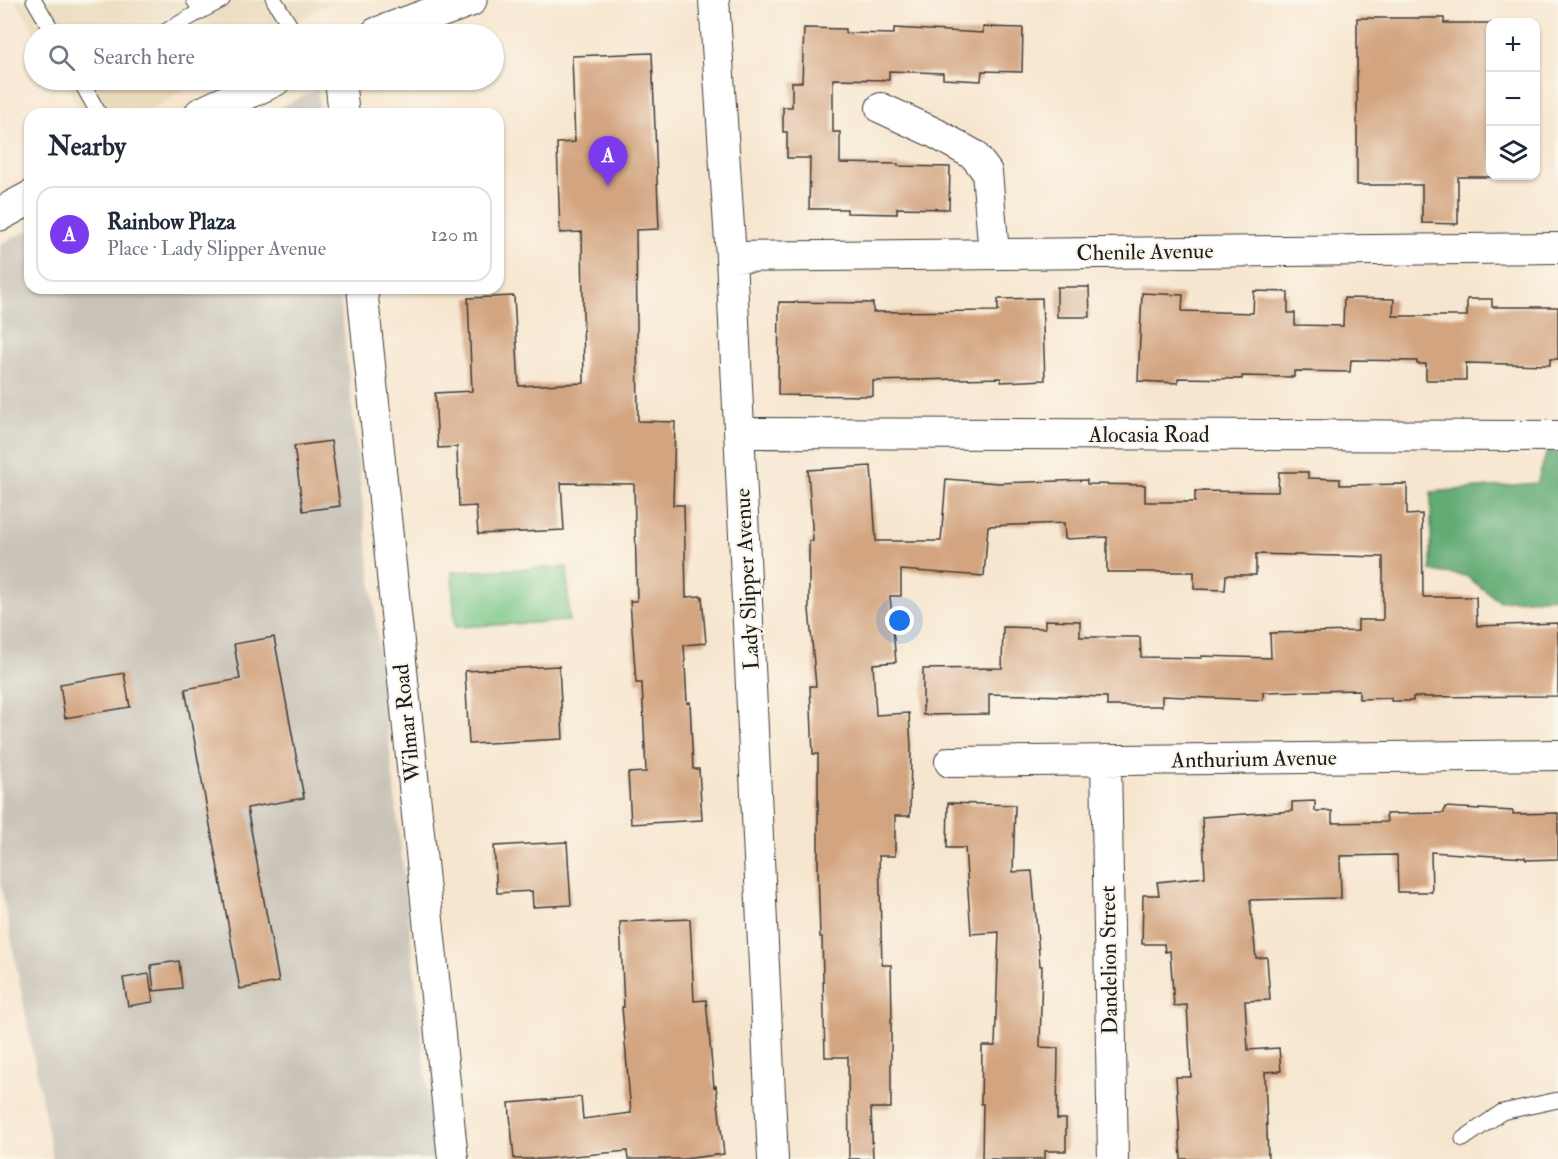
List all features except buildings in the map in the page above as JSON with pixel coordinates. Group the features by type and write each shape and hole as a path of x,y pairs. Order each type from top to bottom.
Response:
{"main road":[{"path":"404,24 470,0"},
{"path":"214,108 253,90"},
{"path":"0,214 24,201"}],"street":[{"name":"Lady Slipper Avenue","path":"714,0 740,433 773,1159"},
{"path":"341,90 343,108"},
{"path":"881,108 935,133 974,155 987,172 994,254"},
{"name":"Chenile Avenue","path":"731,257 1558,248"},
{"name":"Wilmar Road","path":"363,294 453,1159"},
{"name":"Alocasia Road","path":"740,433 1558,436"},
{"name":"Anthurium Avenue","path":"950,762 1558,755"},
{"name":"Dandelion Street","path":"1106,760 1113,1159"}],"lane":[{"path":"34,0 48,24"},
{"path":"174,24 198,6 222,0"},
{"path":"274,0 289,24"},
{"path":"86,90 96,108"},
{"path":"1463,1139 1502,1112 1558,1100"}],"shaded area":[{"path":"15,0 333,0 294,24 30,24"},
{"path":"69,90 184,90 153,108 79,108"},
{"path":"316,90 318,90 320,108 279,108"},
{"path":"24,232 24,294 340,294 435,1159 53,1159 0,879 0,244"}],"green space":[{"path":"1547,451 1558,453 1558,597 1499,601 1466,576 1431,571 1431,492 1537,483"},
{"path":"567,567 569,621 455,627 452,572"}],"place":[{"name":"Rainbow Plaza","path":"608,186"}]}
